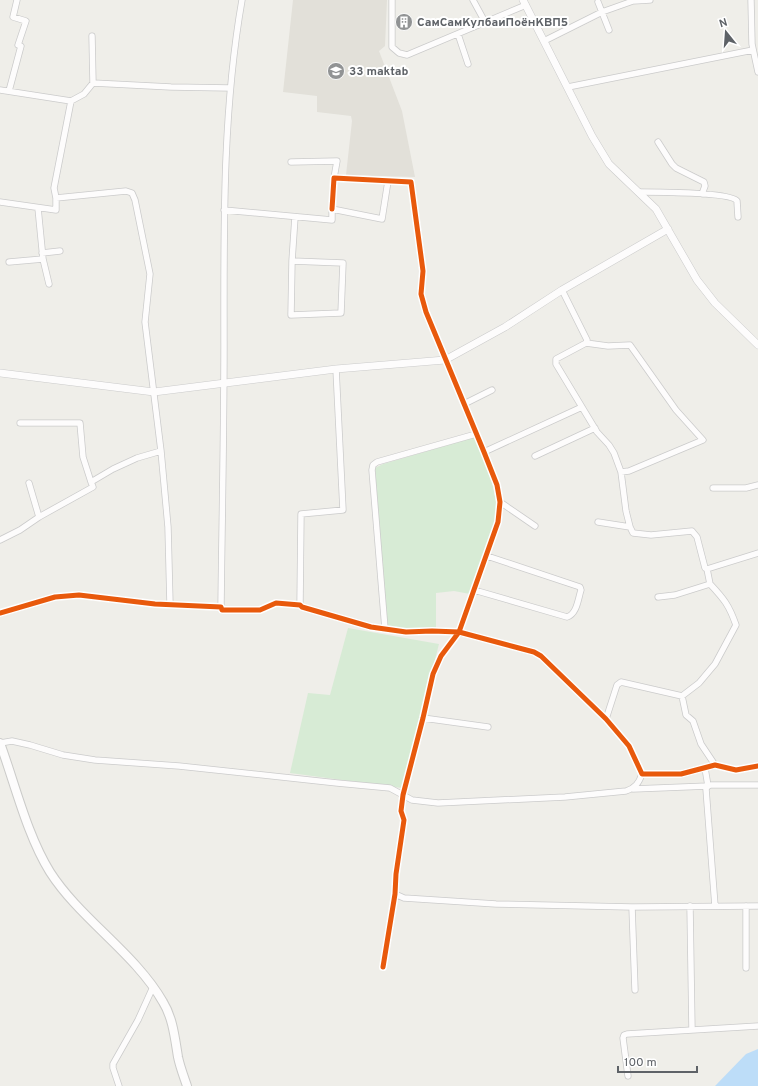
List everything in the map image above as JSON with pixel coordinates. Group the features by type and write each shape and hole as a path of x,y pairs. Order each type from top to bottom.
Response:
{"main road":[{"path":"0,743 31,830 50,872 65,892 144,975 164,1003 174,1031 178,1059 187,1086"}],"street":[{"path":"9,91 21,46 18,45 26,21 13,17 17,0"},
{"path":"221,608 224,383 224,210 230,88 242,0"},
{"path":"392,0 392,47 399,53 406,55 485,22 525,2 592,136 609,164 656,209 697,280 715,303 758,345"},
{"path":"473,0 485,22"},
{"path":"544,42 602,12 633,1 650,0"},
{"path":"751,0 753,50 758,72"},
{"path":"598,2 608,30"},
{"path":"458,34 468,64"},
{"path":"0,90 71,101 84,94 93,83 92,36"},
{"path":"568,87 753,50"},
{"path":"93,83 230,88"},
{"path":"0,202 56,210 54,188 71,101"},
{"path":"658,142 676,168 704,182 705,186 702,194"},
{"path":"224,210 295,218 332,220 334,178 337,162 291,162"},
{"path":"334,178 411,182 423,271 421,294 426,312 497,485 500,502 498,522 487,556 458,632 442,656 433,674 403,795 401,811 404,820 396,874 395,894 383,967"},
{"path":"332,209 382,219 388,181"},
{"path":"56,198 126,191 132,193 135,200 150,274 145,322 161,452 168,527 170,604"},
{"path":"638,192 702,194 735,198 737,201 738,217"},
{"path":"38,208 43,259 49,284"},
{"path":"292,261 343,264 341,313 291,315 292,261 295,218"},
{"path":"0,373 154,392 336,369 445,360 505,327 562,290 668,229"},
{"path":"42,252 60,251"},
{"path":"10,262 43,259"},
{"path":"562,290 586,336 586,343"},
{"path":"606,719 617,685 620,682 682,696 699,684 715,664 736,625 730,609 725,601 710,584 707,569 705,568 696,537 692,531 651,535 633,533 626,511 621,472 609,445 595,428 555,361 556,359 586,343 608,346 630,345 676,410 703,440 629,471 621,472"},
{"path":"300,606 301,514 343,510 336,369"},
{"path":"464,404 492,390"},
{"path":"484,452 582,407"},
{"path":"0,540 20,530 93,487 83,457 80,423 20,423"},
{"path":"535,456 595,428"},
{"path":"384,629 372,470 373,466 377,462 476,434"},
{"path":"91,482 113,469 137,458 161,452"},
{"path":"29,483 40,517"},
{"path":"713,488 746,488 758,486"},
{"path":"500,502 535,526"},
{"path":"598,522 630,527"},
{"path":"707,569 758,553"},
{"path":"474,590 567,617 574,613 581,590 580,587 487,556"},
{"path":"658,597 675,594 710,584"},
{"path":"0,613 55,597 79,595 221,608 222,610 260,610 276,603 300,606 384,629 406,632 458,632 534,652 541,656 606,719 630,746 642,774 633,789"},
{"path":"682,696 686,716 693,721 701,744 714,765"},
{"path":"423,718 488,726"},
{"path":"0,743 12,741 63,755 95,760 179,766 390,788 412,800 438,803 565,797 633,789 758,785"},
{"path":"642,774 681,774 714,765 736,770 758,766"},
{"path":"705,768 708,786 706,789 715,906"},
{"path":"395,894 404,898 496,904 632,907 758,906"},
{"path":"690,906 692,1030"},
{"path":"746,906 746,968"},
{"path":"632,907 635,990"},
{"path":"119,1086 113,1064 138,1020 153,987"},
{"path":"628,1076 623,1038 624,1035 758,1026"}],"shaded area":[{"name":"33 maktab","path":"293,0 387,0 385,46 379,51 402,111 415,177 346,175 352,121 351,116 317,112 317,96 283,92"}],"green space":[{"path":"475,437 490,473 497,506 492,535 470,594 454,591 436,593 436,628 413,629 386,627 375,468 383,464"},
{"path":"348,628 439,644 402,788 290,773 308,693 330,695"}],"water":[{"path":"758,1049 758,1086 715,1086 746,1054"}],"cycle path":[{"path":"332,209 334,178 411,182 423,271 421,294 426,312 497,485 500,502 498,522 459,632 441,656 433,674 403,795 401,811 404,820 396,874 395,894 383,967"},
{"path":"0,613 55,597 79,595 155,604 221,607 222,610 260,610 276,603 300,605 302,607 371,627 406,632 459,632 534,652 541,656 606,719 629,746 642,774 681,774 715,765 736,770 758,766"}],"place":[{"name":"СамСамКулбаиПоёнКВП5","path":"404,22"},
{"name":"33 maktab","path":"336,71"}]}
